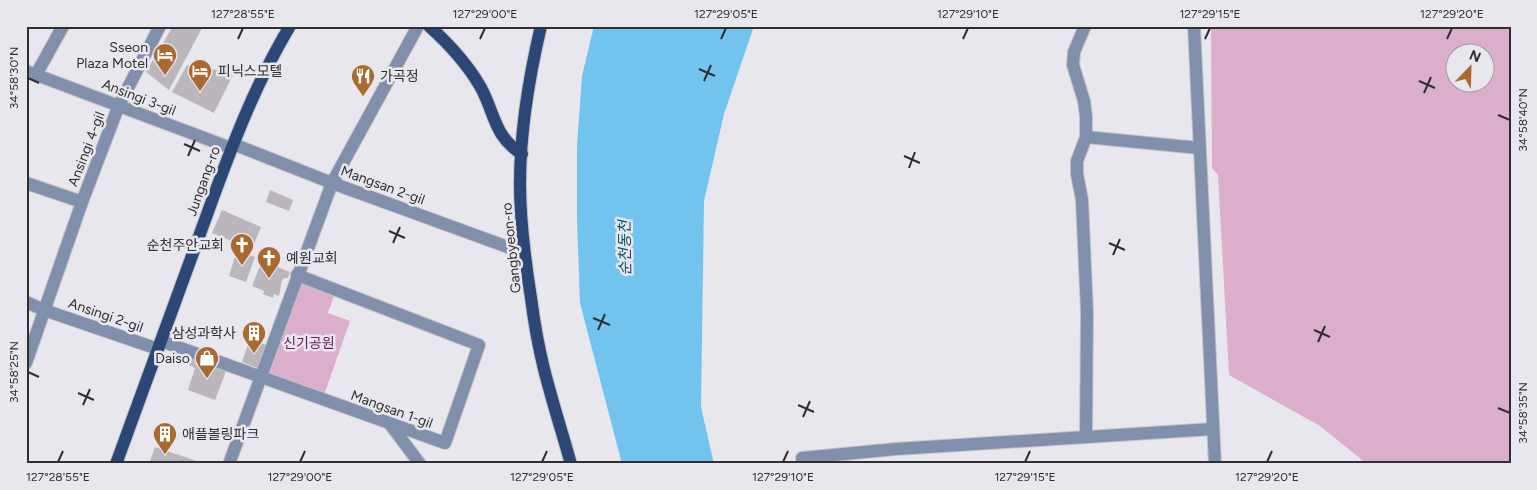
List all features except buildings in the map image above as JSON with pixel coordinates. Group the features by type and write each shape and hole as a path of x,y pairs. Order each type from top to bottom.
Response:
{"main road":[{"name":"Jungang-ro","path":"116,464 232,146 272,56 290,26"},
{"path":"429,26 461,57 480,87 500,135 506,143 522,154"},
{"name":"Gangbyeon-ro","path":"541,26 535,51 522,154 520,184 524,253 536,332 544,368 571,464"}],"street":[{"name":"Ansingi 3-gil","path":"63,26 31,72 232,146"},
{"name":"Ansingi 4-gil","path":"44,310 119,105 160,26"},
{"path":"229,464 332,182 418,26"},
{"path":"1085,26 1074,52 1073,66 1084,101 1086,117 1086,137 1077,161 1077,174 1082,200 1087,312 1086,436"},
{"path":"1194,26 1215,464"},
{"path":"1086,137 1199,148"},
{"name":"Mangsan 2-gil","path":"232,146 524,253"},
{"name":"Ansingi 4-gil","path":"26,183 82,202"},
{"name":"Mangsan 1-gil","path":"160,345 445,443 479,345 297,275"},
{"name":"Ansingi 2-gil","path":"26,302 44,310 160,345"},
{"path":"26,363 44,310"},
{"path":"390,424 420,464"},
{"path":"803,464 802,458 896,449 1213,429"}],"green space":[{"path":"1211,26 1511,26 1511,464 1367,464 1320,426 1229,375 1218,175 1212,168"},
{"name":"신기공원","path":"299,280 335,293 328,313 350,321 324,395 269,375 268,364"}],"water":[{"name":"순천동천","path":"594,26 754,26 724,114 704,201 701,407 714,464 622,464 580,303 577,145 582,76"}],"place":[{"name":"Sseon Plaza Motel","path":"165,76"},
{"name":"피닉스모텔","path":"200,92"},
{"name":"가곡정","path":"363,97"},
{"name":"순천주안교회","path":"242,266"},
{"name":"예원교회","path":"269,279"},
{"name":"삼성과학사","path":"254,354"},
{"name":"Daiso","path":"207,379"},
{"name":"애플볼링파크","path":"165,455"}]}
